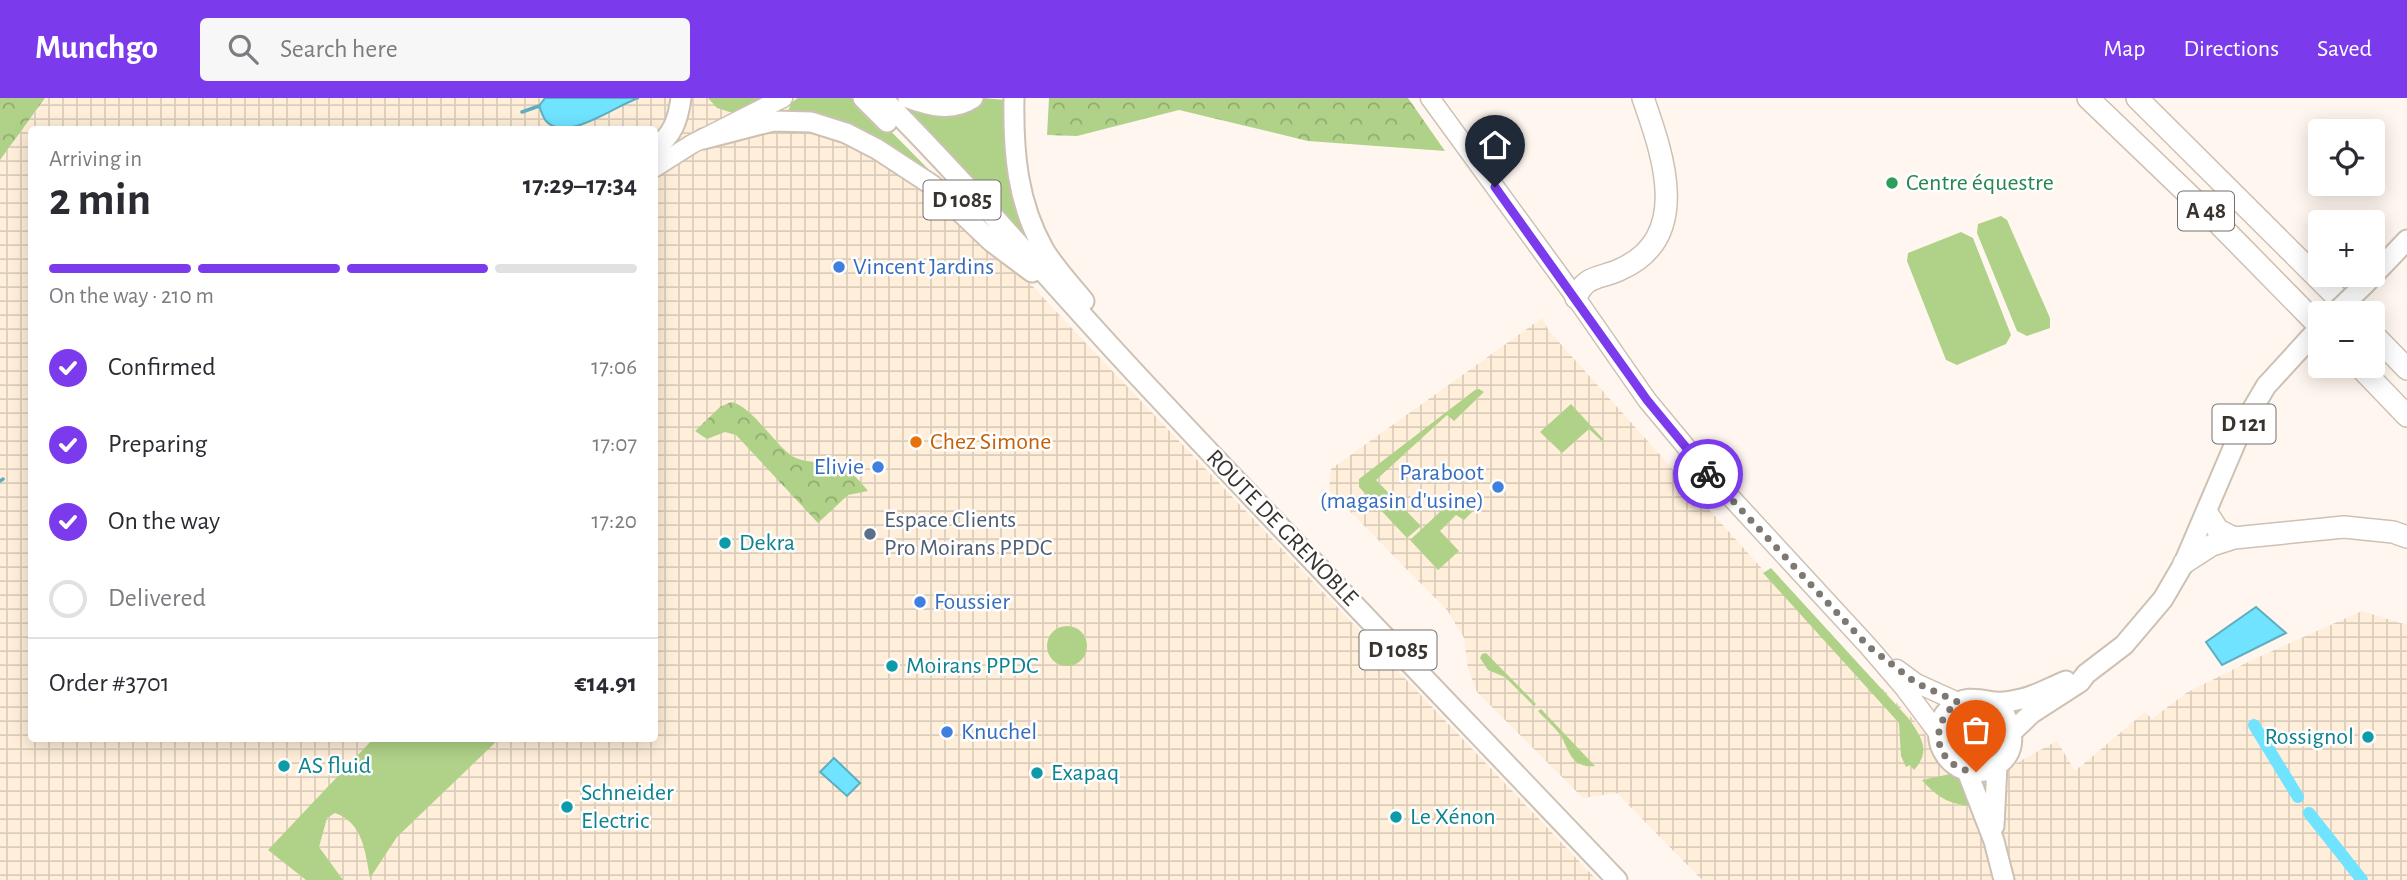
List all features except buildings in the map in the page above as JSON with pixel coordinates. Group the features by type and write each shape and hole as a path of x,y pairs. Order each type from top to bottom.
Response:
{"highway":[{"path":"1576,298 1581,286 1592,279 1626,267 1642,256 1661,226 1667,202 1665,169 1643,98"},
{"name":"A 48","path":"2088,98 2212,217 2308,315"},
{"name":"A 48","path":"2137,98 2341,301"},
{"path":"2385,346 2407,369"},
{"path":"2371,378 2407,416"},
{"path":"2207,513 2218,530 2234,538"},
{"path":"2184,564 2212,545 2234,538 2344,527 2393,532 2407,537"}],"main road":[{"path":"658,146 670,135 678,121 681,98"},
{"path":"658,166 698,141 783,98"},
{"name":"ROUTE DE GRENOBLE","path":"863,98 986,225 1065,298"},
{"name":"ROUTE DE GRENOBLE","path":"882,98 996,217 1065,298 1179,420 1617,880"},
{"path":"908,98 928,105 948,107 966,103 973,98"},
{"path":"1014,98 1017,172 1026,214 1046,252 1179,420"},
{"path":"1430,98 1647,400 1701,466 1905,689 1938,733 1942,751 1955,767 1967,771 1986,771 1997,765 2009,750 2012,732 2006,715 1996,702 1979,698 1958,702 1948,709 1941,720 1938,733"},
{"path":"658,154 773,121 811,122 846,133 877,149 932,185 992,242 1065,298"},
{"path":"2347,301 2407,240"},
{"name":"D 121","path":"1996,702 2024,699 2086,674 2124,645 2163,599 2184,564 2243,425 2266,386 2308,339"},
{"path":"1868,646 1916,683 1958,702"},
{"name":"D 121","path":"2012,732 2032,713 2080,682 2086,674"},
{"path":"1994,841 1997,765"},
{"path":"1967,771 1994,841 2004,880"}],"shaded area":[{"path":"45,98 855,98 899,141 1062,318 1597,880 0,880 0,160"},
{"path":"1542,318 1549,331 1765,572 1923,729 1931,747 1950,771 1983,778 2057,741 2075,771 2145,712 2152,719 2186,693 2362,611 2407,625 2407,880 1702,880 1617,793 1583,798 1477,692 1468,669 1464,638 1447,610 1329,490 1331,469"}],"green space":[{"path":"0,98 45,98 0,160"},
{"path":"708,98 762,98 736,114 717,108"},
{"path":"798,98 858,98 942,183 788,112 791,103"},
{"path":"983,98 1006,100 1013,186 1025,234 1020,236 905,114 905,106 959,111"},
{"path":"1049,98 1408,98 1445,151 1308,141 1179,110 1077,136 1047,135"},
{"path":"2001,216 2007,220 2050,318 2050,328 2027,336 2017,331 1977,233 1978,224"},
{"path":"1961,232 1973,238 2011,335 2006,344 1957,365 1946,360 1907,261 1908,253"},
{"path":"1479,389 1484,392 1454,421 1447,415 1376,480 1421,526 1407,538 1359,487 1359,479"},
{"path":"731,402 754,417 792,456 846,470 868,491 848,495 818,523 736,435 725,432 707,439 695,431 720,407"},
{"path":"1571,404 1603,439 1602,441 1589,429 1562,453 1540,432"},
{"path":"1458,495 1473,511 1464,520 1456,515 1440,531 1459,551 1438,570 1410,540"},
{"path":"1771,568 1909,719 1923,744 1922,757 1914,770 1910,765 1906,767 1901,756 1899,723 1763,573"},
{"path":"1067,626 1075,627 1081,632 1086,638 1086,654 1081,660 1075,665 1067,666 1059,665 1053,660 1048,654 1047,646 1048,638 1053,632 1059,627"},
{"path":"1486,653 1536,704 1534,706 1505,677 1488,670 1480,658"},
{"path":"1541,709 1595,766 1581,764 1572,758 1559,733 1538,711"},
{"path":"1975,709 1985,711 1993,717 1999,725 1999,745 1993,753 1985,759 1975,761 1965,759 1957,753 1951,745 1949,735 1951,725 1957,717 1965,711"},
{"path":"370,742 496,742 397,837 370,878 364,848 357,831 352,824 335,813 327,818 319,847 343,880 306,880 268,850"},
{"path":"1950,774 1959,776 1978,806 1961,805 1947,800 1922,780"}],"water":[{"path":"545,98 639,98 574,126 554,126 545,120 539,106"},
{"path":"2256,607 2286,633 2222,665 2206,642"},
{"path":"834,758 860,783 847,796 820,772"}],"waterway":[{"path":"522,112 539,106"},
{"path":"2254,725 2298,797"},
{"path":"2309,813 2362,880"}],"way so far":[{"path":"1708,474 1868,646 1916,683 1958,702 1948,709 1941,720 1939,742 1942,751 1955,767 1976,772"}],"place":[{"name":"Centre équestre","path":"1892,183"},
{"name":"Vincent Jardins","path":"839,267"},
{"name":"Chez Simone","path":"916,442"},
{"name":"Elivie","path":"878,467"},
{"name":"Paraboot (magasin d'usine)","path":"1498,487"},
{"name":"Espace Clients Pro Moirans PPDC","path":"870,534"},
{"name":"Dekra","path":"725,543"},
{"name":"Foussier","path":"920,602"},
{"name":"Moirans PPDC","path":"892,666"},
{"name":"Knuchel","path":"947,732"},
{"name":"Rossignol","path":"2368,737"},
{"name":"AS fluid","path":"284,766"},
{"name":"Exapaq","path":"1037,773"},
{"name":"Schneider Electric","path":"567,807"},
{"name":"Le Xénon","path":"1396,817"}],"route":[{"path":"1495,187 1647,400 1708,474"}]}
